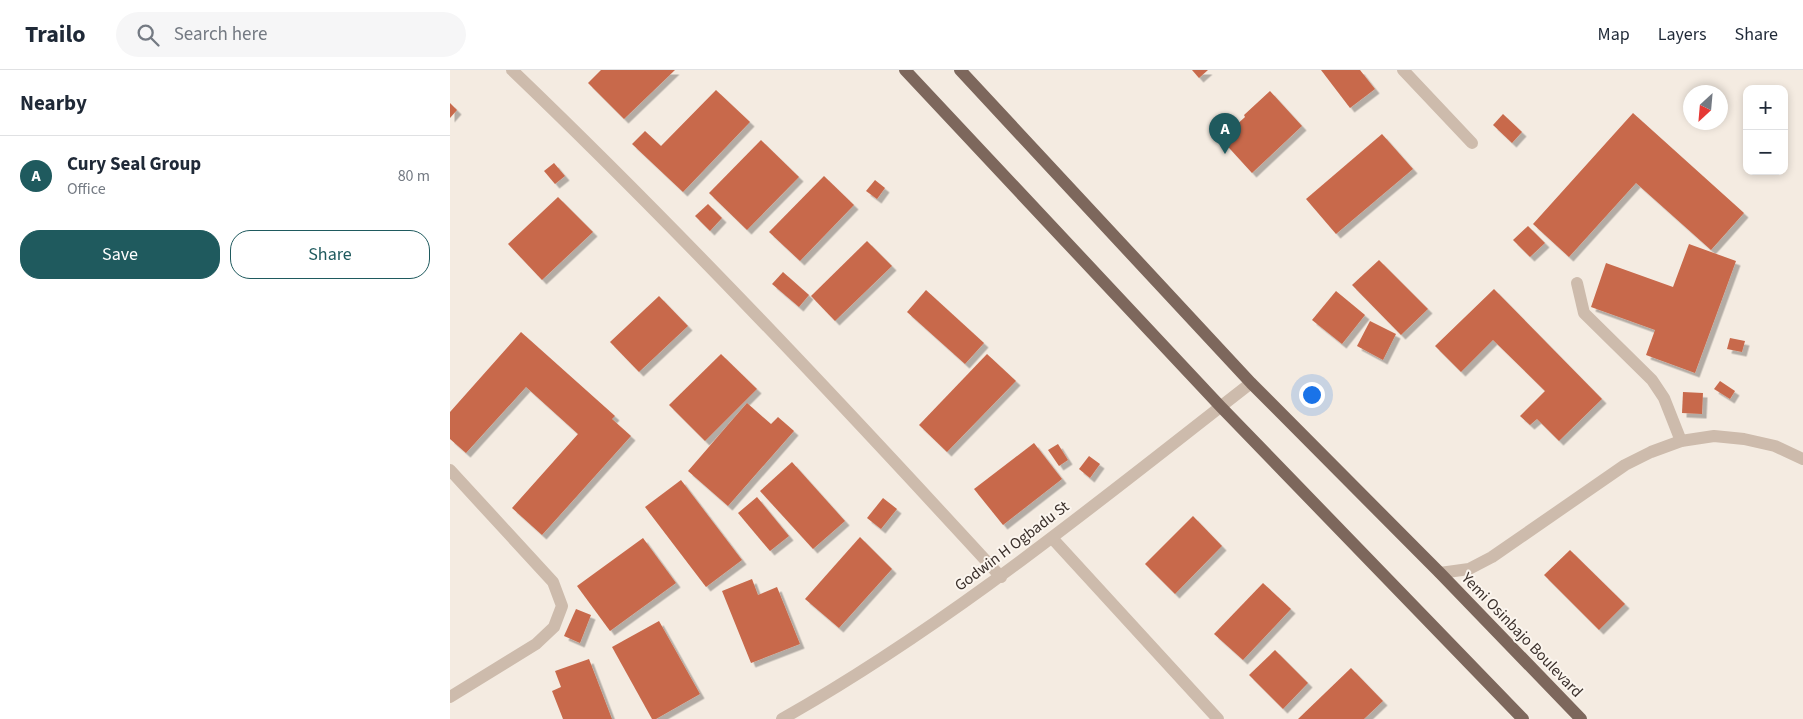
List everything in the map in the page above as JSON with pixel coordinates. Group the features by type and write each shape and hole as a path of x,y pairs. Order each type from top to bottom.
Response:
{"main road":[{"path":"905,70 1221,407 1523,719"},
{"name":"Yemi Osinbajo Boulevard","path":"960,70 1251,383 1581,719"}],"street":[{"path":"512,70 578,133 746,304 882,447 1001,577"},
{"path":"1403,70 1472,142"},
{"path":"1577,283 1584,313 1652,380 1664,398 1682,441"},
{"name":"Godwin H Ogbadu St","path":"782,719 841,686 1001,577 1251,383"},
{"path":"1440,574 1469,568 1492,557 1625,465 1651,452 1682,441 1714,436 1744,439 1775,446 1803,459"},
{"path":"450,470 553,582 562,606 554,627 536,644 450,697"},
{"path":"1052,538 1218,719"}],"building":[{"path":"601,70 675,70 624,119 588,83"},
{"path":"1192,70 1208,70 1199,78"},
{"path":"1321,70 1360,70 1375,89 1350,108"},
{"path":"716,90 750,122 683,192 632,144 645,131 661,146"},
{"path":"1270,91 1302,126 1252,173 1221,139"},
{"path":"450,103 457,110 450,118"},
{"path":"1633,113 1744,213 1711,250 1636,183 1569,257 1533,224"},
{"path":"1503,114 1522,132 1512,143 1493,125"},
{"path":"1382,134 1413,169 1336,234 1306,199"},
{"path":"761,140 799,177 747,230 709,193"},
{"path":"554,163 565,176 555,184 544,171"},
{"path":"824,176 854,205 800,261 769,232"},
{"path":"875,180 885,188 877,199 866,191"},
{"path":"558,197 593,232 542,280 508,244"},
{"path":"708,204 722,218 710,231 695,216"},
{"path":"1528,226 1545,243 1530,257 1513,240"},
{"path":"867,241 892,266 835,321 811,296"},
{"path":"1689,244 1736,261 1695,373 1646,355 1655,330 1591,307 1606,263 1673,287"},
{"path":"1379,260 1428,309 1401,335 1352,285"},
{"path":"783,272 809,295 799,307 772,284"},
{"path":"1494,289 1602,399 1559,441 1537,419 1530,425 1520,416 1545,391 1493,340 1461,372 1435,346"},
{"path":"926,290 984,343 965,364 907,312"},
{"path":"1336,291 1365,315 1342,344 1312,320"},
{"path":"659,296 688,326 639,372 610,342"},
{"path":"1370,321 1396,334 1383,360 1357,346"},
{"path":"521,332 615,416 612,419 631,436 542,535 512,508 578,434 526,387 466,453 450,439 450,412"},
{"path":"1730,338 1745,341 1742,352 1727,349"},
{"path":"721,354 757,389 705,441 669,405"},
{"path":"987,354 1016,381 947,452 919,425"},
{"path":"1720,381 1735,391 1730,399 1714,389"},
{"path":"1683,392 1703,393 1702,414 1682,413"},
{"path":"747,403 771,424 778,417 794,431 728,506 688,471"},
{"path":"1034,443 1062,479 1003,525 974,489"},
{"path":"1058,444 1068,460 1059,466 1048,450"},
{"path":"1089,456 1100,464 1090,478 1079,469"},
{"path":"792,462 845,521 813,549 760,491"},
{"path":"681,480 742,560 706,587 645,507"},
{"path":"757,497 789,536 770,551 738,513"},
{"path":"883,498 897,509 881,529 867,518"},
{"path":"1193,516 1222,546 1175,594 1145,564"},
{"path":"860,537 892,569 839,628 805,599"},
{"path":"643,538 676,583 610,631 577,586"},
{"path":"1570,550 1625,604 1599,630 1544,575"},
{"path":"752,579 758,595 777,587 800,644 751,663 722,591"},
{"path":"1263,583 1291,609 1243,660 1214,634"},
{"path":"576,609 591,615 580,643 564,636"},
{"path":"659,621 700,694 656,719 652,719 612,647"},
{"path":"1275,650 1308,683 1283,709 1249,675"},
{"path":"589,659 612,719 563,719 552,691 561,687 555,671"},
{"path":"1351,668 1383,701 1364,719 1298,719"}],"place":[{"name":"Cury Seal Group","path":"1225,154"}]}
